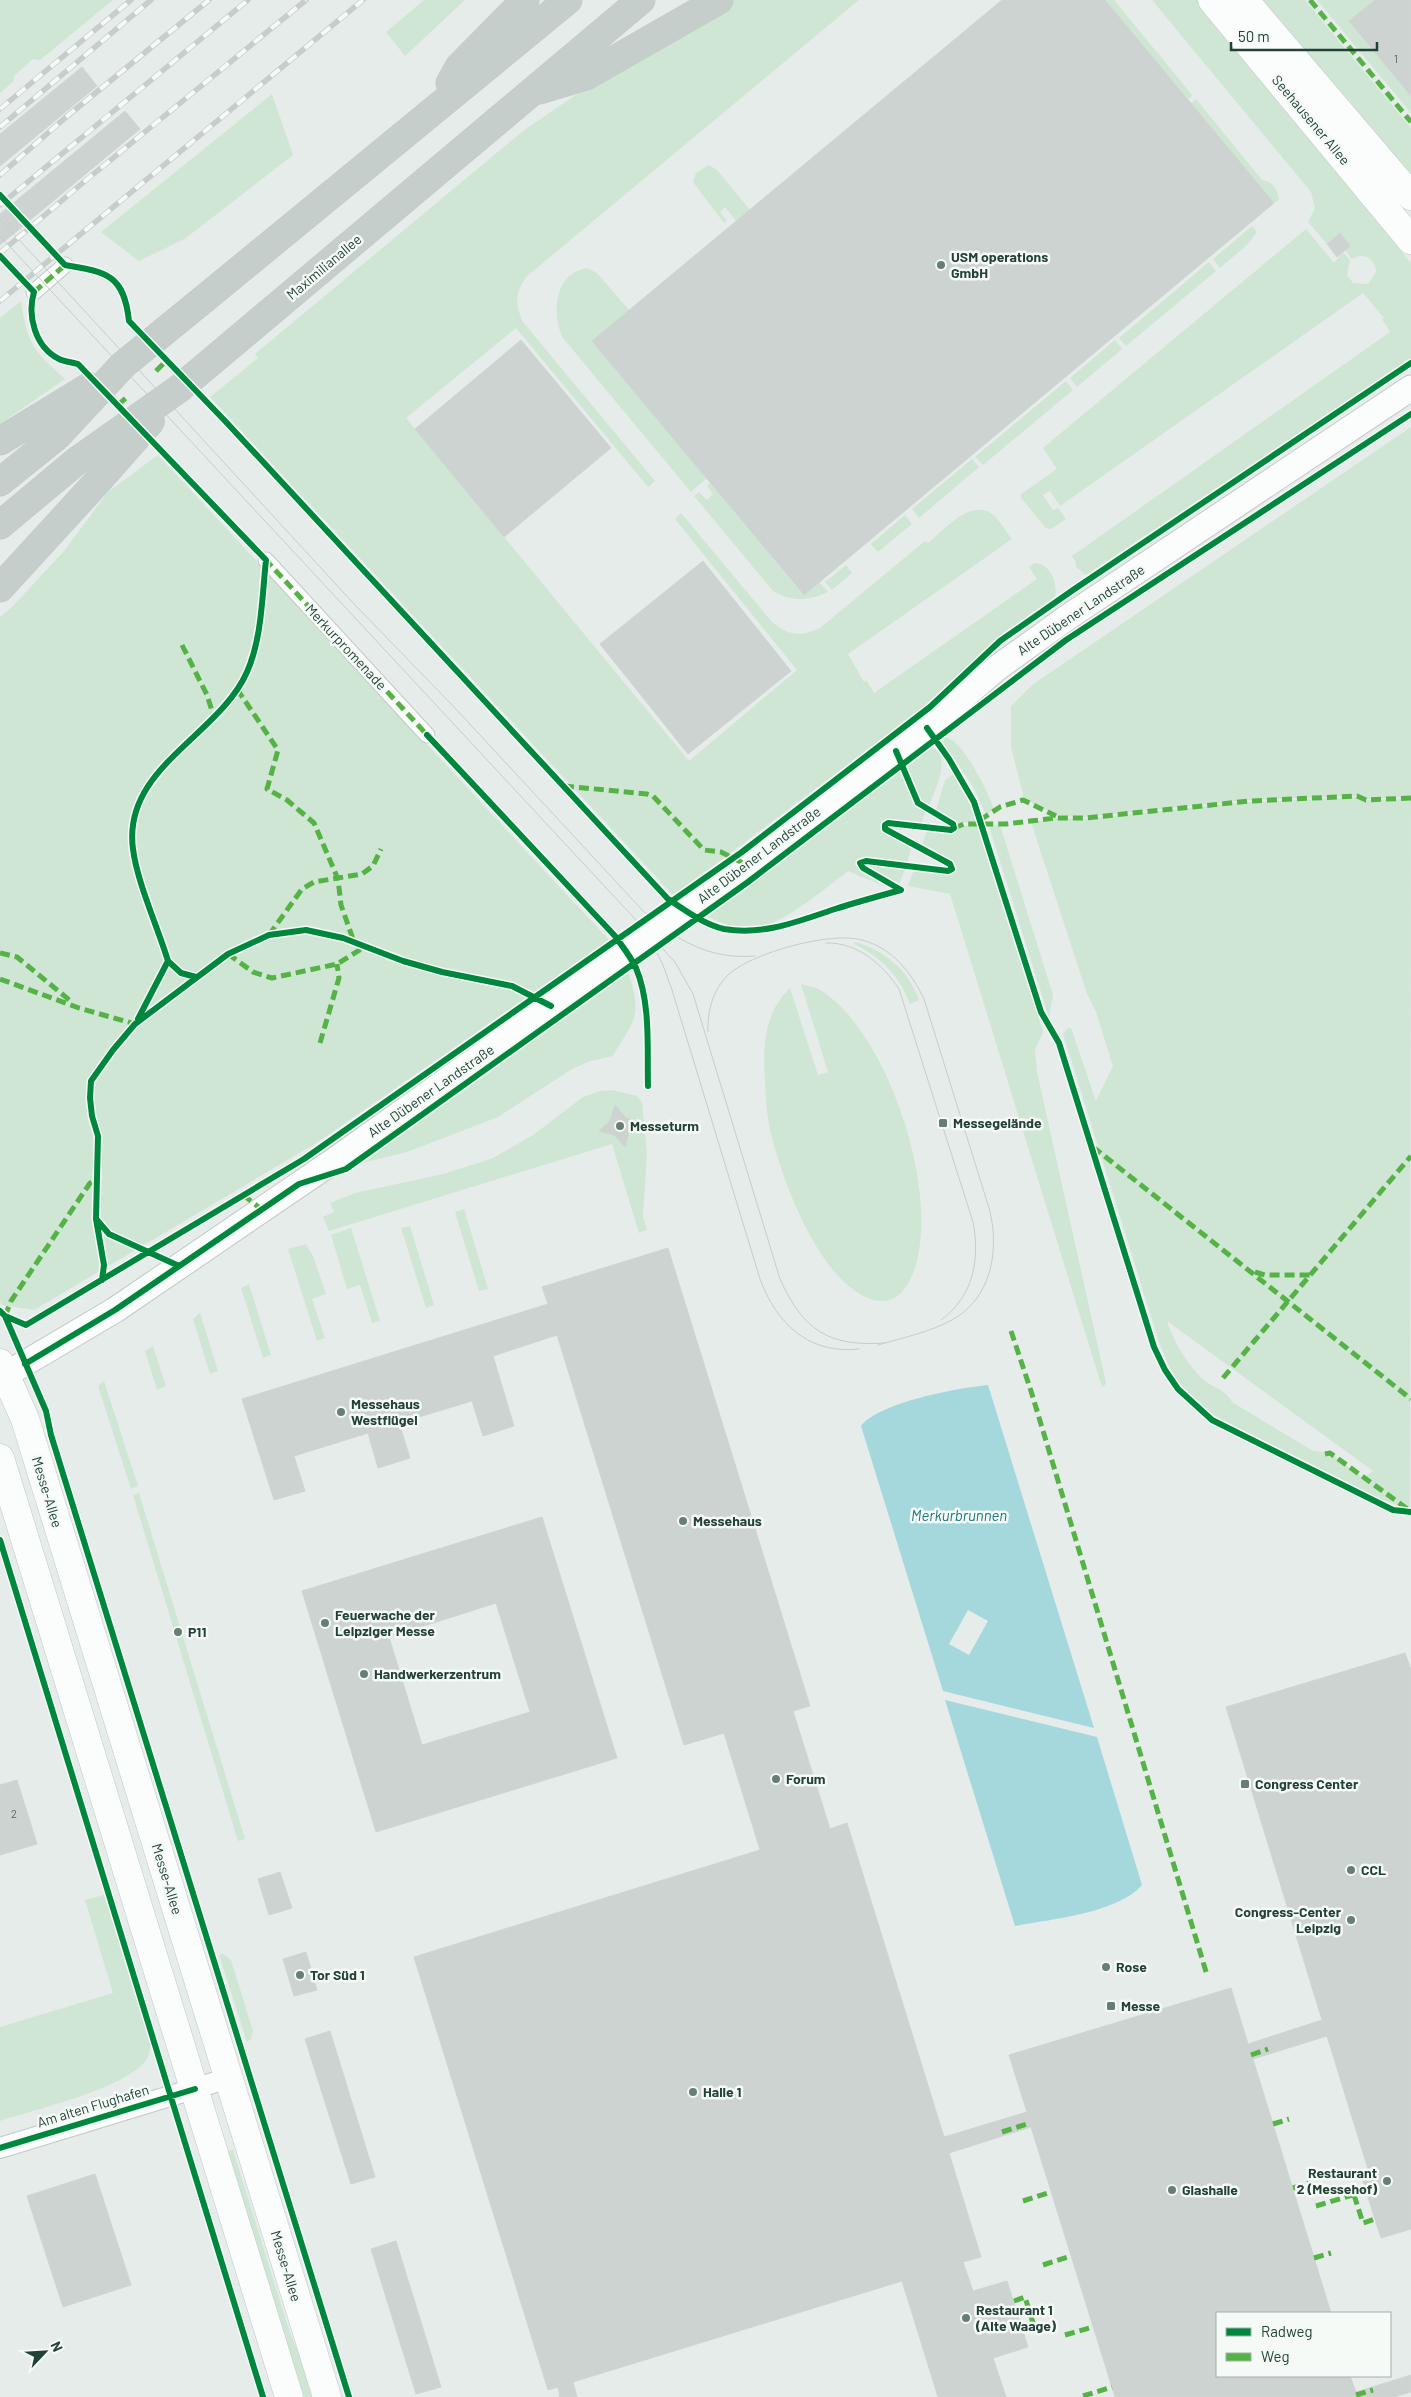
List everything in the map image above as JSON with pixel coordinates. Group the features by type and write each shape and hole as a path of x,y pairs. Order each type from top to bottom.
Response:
{"highway":[{"path":"438,107 458,67 524,0"},
{"path":"0,482 47,427 568,0"},
{"name":"Maximilianallee","path":"0,525 78,460 180,388 641,0"},
{"path":"529,93 586,76 719,0"},
{"path":"0,588 98,482 180,388"},
{"path":"0,441 47,427"}],"main road":[{"name":"Seehausener Allee","path":"1212,0 1411,240"},
{"name":"Seehausener Allee","path":"1244,0 1411,196"},
{"name":"Messe-Allee","path":"2,1372 27,1424 327,2397"},
{"path":"0,1458 290,2397"}],"street":[{"path":"34,292 65,265"},
{"name":"Alte Dübener Landstraße","path":"2,1372 115,1310 334,1160 737,873 927,728 998,668 1068,617 1411,388"},
{"name":"Merkurpromenade","path":"266,560 427,734"},
{"name":"Am alten Flughafen","path":"0,2148 229,2078"}],"green space":[{"path":"0,0 113,0 40,60 33,59 14,76 14,81 0,93"},
{"path":"424,0 465,0 405,56 386,32"},
{"path":"725,0 859,0 526,277 517,299 523,322 655,481 648,487 516,328 406,418 689,761 797,670 675,519 681,513 772,622 778,627 795,634 807,633 820,628 925,541 928,543 957,518 975,510 984,510 992,514 1012,539 848,654 864,682 866,680 874,693 1037,579 1029,567 1035,563 1041,564 1049,571 1054,581 1056,592 1055,597 998,637 938,696 673,895 210,397 258,358 255,354 523,131 580,92"},
{"path":"1105,0 1114,0 1193,96 1188,99"},
{"path":"1152,0 1197,0 1294,115 1411,263 1411,359 1086,575 1076,567 1072,556 1390,332 1382,319 1384,318 1363,293 1060,506 1050,491 1043,495 1053,510 1058,508 1066,519 1051,529 1046,528 1021,498 1021,494 1057,469 1043,448 1306,229 1334,263 1343,252 1350,260 1347,275 1353,283 1368,284 1376,272 1374,263 1365,256 1352,259 1345,250 1350,246 1340,233 1327,244 1308,222 1315,208 1311,192"},
{"path":"1261,0 1305,0 1411,128 1411,178"},
{"path":"1317,0 1375,0 1349,21 1411,96 1411,113"},
{"path":"272,94 293,155 186,238 139,261 101,232"},
{"path":"1196,99 1262,180 1269,182 1274,187 1279,200 1274,203 1191,103"},
{"path":"709,165 717,170 750,210 736,221 725,207 720,212 727,221 724,223 693,182 696,173"},
{"path":"1252,226 1257,232 1247,245 1220,268 1213,259"},
{"path":"1209,262 1216,271 1126,346 1119,338"},
{"path":"587,268 597,273 629,310 593,341 707,478 691,492 563,338 557,318 558,296 568,278 576,271"},
{"path":"21,301 26,327 34,346 46,361 65,379 0,424 0,318"},
{"path":"1115,340 1122,349 1077,387 1070,378"},
{"path":"1066,381 1073,390 983,465 975,457"},
{"path":"1411,427 1411,797 1366,799 1356,796 1246,800 1085,817 1053,813 1024,798 1011,747 1011,706 1032,685"},
{"path":"158,455 609,940 318,1142 34,1310 2,1305 0,1302 0,617 12,607 64,551 108,492"},
{"path":"972,459 979,467 919,518 912,509"},
{"path":"710,483 803,595 819,582 828,592 807,599 793,599 773,591 694,496 699,492 707,500 713,494 707,486"},
{"path":"905,515 912,524 878,552 871,544"},
{"path":"846,565 852,573 832,590 825,582"},
{"path":"944,737 959,746 981,779 994,809 986,815 975,790 944,743"},
{"path":"932,748 938,752 942,766 938,784 929,806 919,801 907,767"},
{"path":"903,770 917,805 926,810 921,823 889,820 882,824 884,831 912,847 907,863 865,858 856,862 861,870 889,888 848,871 795,910 773,923 748,928 720,922 707,916"},
{"path":"954,774 971,803 978,822 955,823 936,810 945,780"},
{"path":"1357,797 1366,800 1411,799 1410,1510 1381,1499 1215,1416 1181,1385 1169,1366 1160,1345 1063,1034 1068,1028 1071,1028 1096,1101 1113,1066 1096,1012 1087,994 1031,822 1057,818 1084,819 1238,803","holes":["1167,1321 1373,1471 1363,1478 1330,1453 1313,1451 1232,1402 1224,1392 1208,1383 1195,1371 1178,1346"]},
{"path":"979,825 1043,1032 1035,1050 1037,1072 1106,1383 1104,1387 1101,1384 950,894 908,886 914,870 947,873 955,870 951,862 922,845 927,830 951,833 964,826"},
{"path":"1000,825 1053,995 1049,1018 989,826"},
{"path":"869,864 906,867 899,884 868,868"},
{"path":"855,942 877,951 894,963 909,980 919,1000 910,1004 900,984 888,968 873,955 854,944"},
{"path":"628,972 633,987 636,1008 631,1025 613,1056 591,1061 572,1069 498,1117 407,1152 362,1163"},
{"path":"801,984 822,991 847,1013 869,1044 889,1082 905,1123 916,1166 921,1208 920,1246 909,1283 902,1292 889,1300 879,1301 859,1294 841,1279 824,1258 809,1234 797,1208 786,1182 772,1138 766,1103 765,1044 774,1009 790,988 818,1075 828,1072"},
{"path":"612,1090 637,1096 642,1102 647,1154 643,1216 647,1230 639,1233 612,1144 329,1231 323,1217 334,1212 330,1203 355,1193 443,1174 491,1159 533,1135 583,1097 600,1091"},
{"path":"464,1209 488,1289 479,1291 455,1212"},
{"path":"410,1226 434,1305 426,1308 401,1228"},
{"path":"351,1228 380,1321 372,1323 360,1285 347,1289 331,1235"},
{"path":"306,1244 313,1256 326,1294 312,1299 325,1338 317,1341 288,1249"},
{"path":"249,1284 271,1355 263,1358 241,1288"},
{"path":"200,1313 218,1371 210,1374 193,1319"},
{"path":"153,1346 166,1386 157,1390 145,1351"},
{"path":"104,1381 138,1486 131,1489 98,1386"},
{"path":"139,1493 245,1839 238,1841 133,1495"},
{"path":"107,1894 151,2041 148,2057 139,2068 103,2088 0,2121 0,2027 113,1993 85,1900"},
{"path":"223,1954 231,1960 253,2031 251,2039 247,2042 219,1955"},
{"path":"233,2150 289,2330 316,2397 301,2397 225,2152"}],"water":[{"name":"Merkurbrunnen","path":"988,1385 1094,1728 943,1691 861,1426 871,1417 902,1403 940,1393","holes":["968,1610 988,1621 969,1655 949,1644"]},
{"path":"945,1700 1097,1737 1142,1885 1131,1895 1101,1908 1015,1926"}],"building":[{"name":"USM operations GmbH","path":"1002,0 1105,0 1274,203 804,595 592,341"},
{"path":"1375,0 1411,0 1411,96 1349,21"},
{"path":"82,67 97,86 0,166 0,134"},
{"path":"125,111 140,129 0,245 0,214"},
{"path":"1340,233 1350,246 1337,257 1327,244"},
{"path":"521,340 611,448 504,537 415,429"},
{"path":"703,561 791,671 688,754 600,644"},
{"name":"Messeturm","path":"615,1105 626,1118 641,1122 629,1131 625,1147 614,1135 599,1131 610,1121"},
{"path":"668,1248 810,1706 793,1711 830,1829 847,1823 944,2137 1027,2112 1009,2055 1231,1988 1248,2044 1322,2020 1226,1707 1405,1653 1411,1670 1411,2229 1381,2238 1360,2172 1368,2169 1327,2036 1253,2059 1331,2312 1216,2312 1216,2377 1350,2377 1356,2392 1411,2375 1411,2392 1394,2397 1115,2397 1031,2127 949,2153 981,2257 963,2262 973,2291 1007,2281 1028,2347 993,2358 1006,2397 938,2397 902,2281 573,2382 577,2397 560,2397 558,2387 548,2390 414,1957 760,1850 724,1733 684,1745 557,1335 493,1356 514,1426 483,1436 472,1401 399,1423 410,1458 378,1468 368,1433 294,1456 305,1491 274,1500 242,1399 548,1304 542,1287"},
{"name":"Handwerkerzentrum","path":"542,1517 617,1758 376,1832 302,1591","holes":["496,1603 530,1712 422,1745 389,1637"]},
{"path":"17,1780 37,1844 0,1855 0,1785"},
{"path":"280,1872 292,1908 269,1915 258,1879"},
{"name":"Tor Süd 1","path":"306,1952 317,1990 294,1996 283,1959"},
{"path":"330,2031 375,2177 351,2184 305,2039"},
{"path":"95,2174 131,2285 63,2307 27,2196"},
{"path":"396,2241 441,2387 416,2394 371,2249"}],"tram line":[{"path":"0,219 355,605 455,708 644,912 669,931 695,946 723,955 755,956"},
{"path":"0,236 675,962 693,994 780,1279 789,1297 808,1323 820,1332 848,1342 885,1343"},
{"path":"708,1032 712,1001 718,987 728,975 754,959 812,941 848,938 873,944 883,949 899,962 919,989 924,999 989,1208 992,1224 993,1256 984,1286 966,1311 935,1328 878,1345"},
{"path":"650,939 663,965 672,990 760,1279 767,1295 785,1322 810,1341 825,1347 841,1350 859,1349"},
{"path":"826,943 849,946 859,951 877,964 899,989 973,1222 976,1250 972,1276 961,1300 941,1320"}],"railway":[{"path":"0,109 131,0"},
{"path":"0,127 151,0"},
{"path":"0,175 65,118 209,0"},
{"path":"0,205 248,0"},
{"path":"0,253 306,0"},
{"path":"0,301 363,0"}],"marked path":[{"path":"1310,0 1411,122"},
{"path":"34,292 65,265"},
{"path":"156,371 167,360"},
{"path":"118,405 127,397"},
{"path":"265,559 429,737"},
{"path":"182,645 207,695 214,717"},
{"path":"237,689 278,750 267,789 287,800 314,823 338,879 341,905 354,942"},
{"path":"564,786 653,796 704,850 721,852 747,865"},
{"path":"954,828 964,824 1006,824 1056,818 1085,818 1250,801 1357,796 1366,800 1411,798"},
{"path":"980,820 1000,807 1023,800 1056,816"},
{"path":"269,935 302,889 314,882 362,874 373,866 381,849"},
{"path":"228,954 253,972 272,978 337,964 366,946"},
{"path":"0,953 17,957 73,1003"},
{"path":"320,1043 339,978 337,964"},
{"path":"0,979 79,1008 135,1024"},
{"path":"1093,1147 1411,1399"},
{"path":"1223,1378 1411,1156"},
{"path":"5,1316 11,1301 90,1183 98,1178"},
{"path":"243,1195 261,1209"},
{"path":"1255,1272 1265,1275 1310,1275"},
{"path":"1011,1331 1031,1391 1207,1975"},
{"path":"1325,1454 1330,1453 1409,1510"},
{"path":"1251,2055 1268,2049"},
{"path":"1273,2124 1289,2119"},
{"path":"1002,2132 1030,2123"},
{"path":"1293,2188 1309,2183"},
{"path":"1316,2206 1366,2191"},
{"path":"1023,2201 1051,2192"},
{"path":"1354,2195 1363,2223 1375,2219"},
{"path":"1314,2258 1331,2253"},
{"path":"1043,2265 1071,2256"},
{"path":"1014,2301 1025,2297 1034,2326 1022,2329"},
{"path":"1065,2335 1093,2327"},
{"path":"1083,2396 1112,2387"},
{"path":"1356,2395 1373,2390"}],"cycle path":[{"path":"0,195 65,265 102,273 117,284 123,293 129,321 227,423 668,899 694,916 716,927 738,931 753,931 781,926 901,890"},
{"path":"0,256 34,292 32,301 33,321 35,330 44,347 59,359 78,364 266,560 259,631 247,672 234,695 157,774 142,796 134,821 133,849 135,862 168,961 181,973 196,977"},
{"path":"0,1311 5,1316 26,1325 304,1159 742,852 930,707 1000,641 1411,363"},
{"path":"25,1364 115,1310 299,1184 346,1169 748,882 1066,640 1411,414"},
{"path":"927,728 949,759 974,802 1041,1012 1059,1043 1154,1347 1165,1370 1178,1389 1212,1420 1393,1510 1411,1512"},
{"path":"427,735 615,936 632,960 641,982 646,1011 648,1086"},
{"path":"896,751 918,803 953,824 954,828 951,830 888,823 885,825 885,829 950,864 952,869 948,871 866,861 860,863 863,868 901,890"},
{"path":"102,1280 104,1265 96,1219 98,1136 92,1116 91,1081 113,1050 135,1024 228,954 269,935 306,930 343,938 403,961 442,972 512,986 551,1006"},
{"path":"138,1019 168,961"},
{"path":"97,1220 109,1234 179,1266"},
{"path":"5,1316 46,1411 51,1435 349,2397"},
{"path":"0,1540 263,2397"},
{"path":"0,2148 195,2089"}],"place":[{"name":"USM operations GmbH","path":"941,265"},
{"name":"Messegelände","path":"943,1123"},
{"name":"Messeturm","path":"620,1126"},
{"name":"Messehaus Westflügel","path":"341,1412"},
{"name":"Messehaus","path":"683,1521"},
{"name":"Feuerwache der Leipziger Messe","path":"325,1623"},
{"name":"P11","path":"178,1632"},
{"name":"Handwerkerzentrum","path":"364,1674"},
{"name":"Forum","path":"776,1779"},
{"name":"Congress Center","path":"1245,1784"},
{"name":"CCL","path":"1351,1870"},
{"name":"Congress-Center Leipzig","path":"1351,1920"},
{"name":"Rose","path":"1106,1967"},
{"name":"Tor Süd 1","path":"300,1975"},
{"name":"Messe","path":"1111,2006"},
{"name":"Halle 1","path":"693,2092"},
{"name":"Restaurant 2 (Messehof)","path":"1387,2181"},
{"name":"Glashalle","path":"1172,2190"},
{"name":"Restaurant 1 (Alte Waage)","path":"966,2318"}]}
